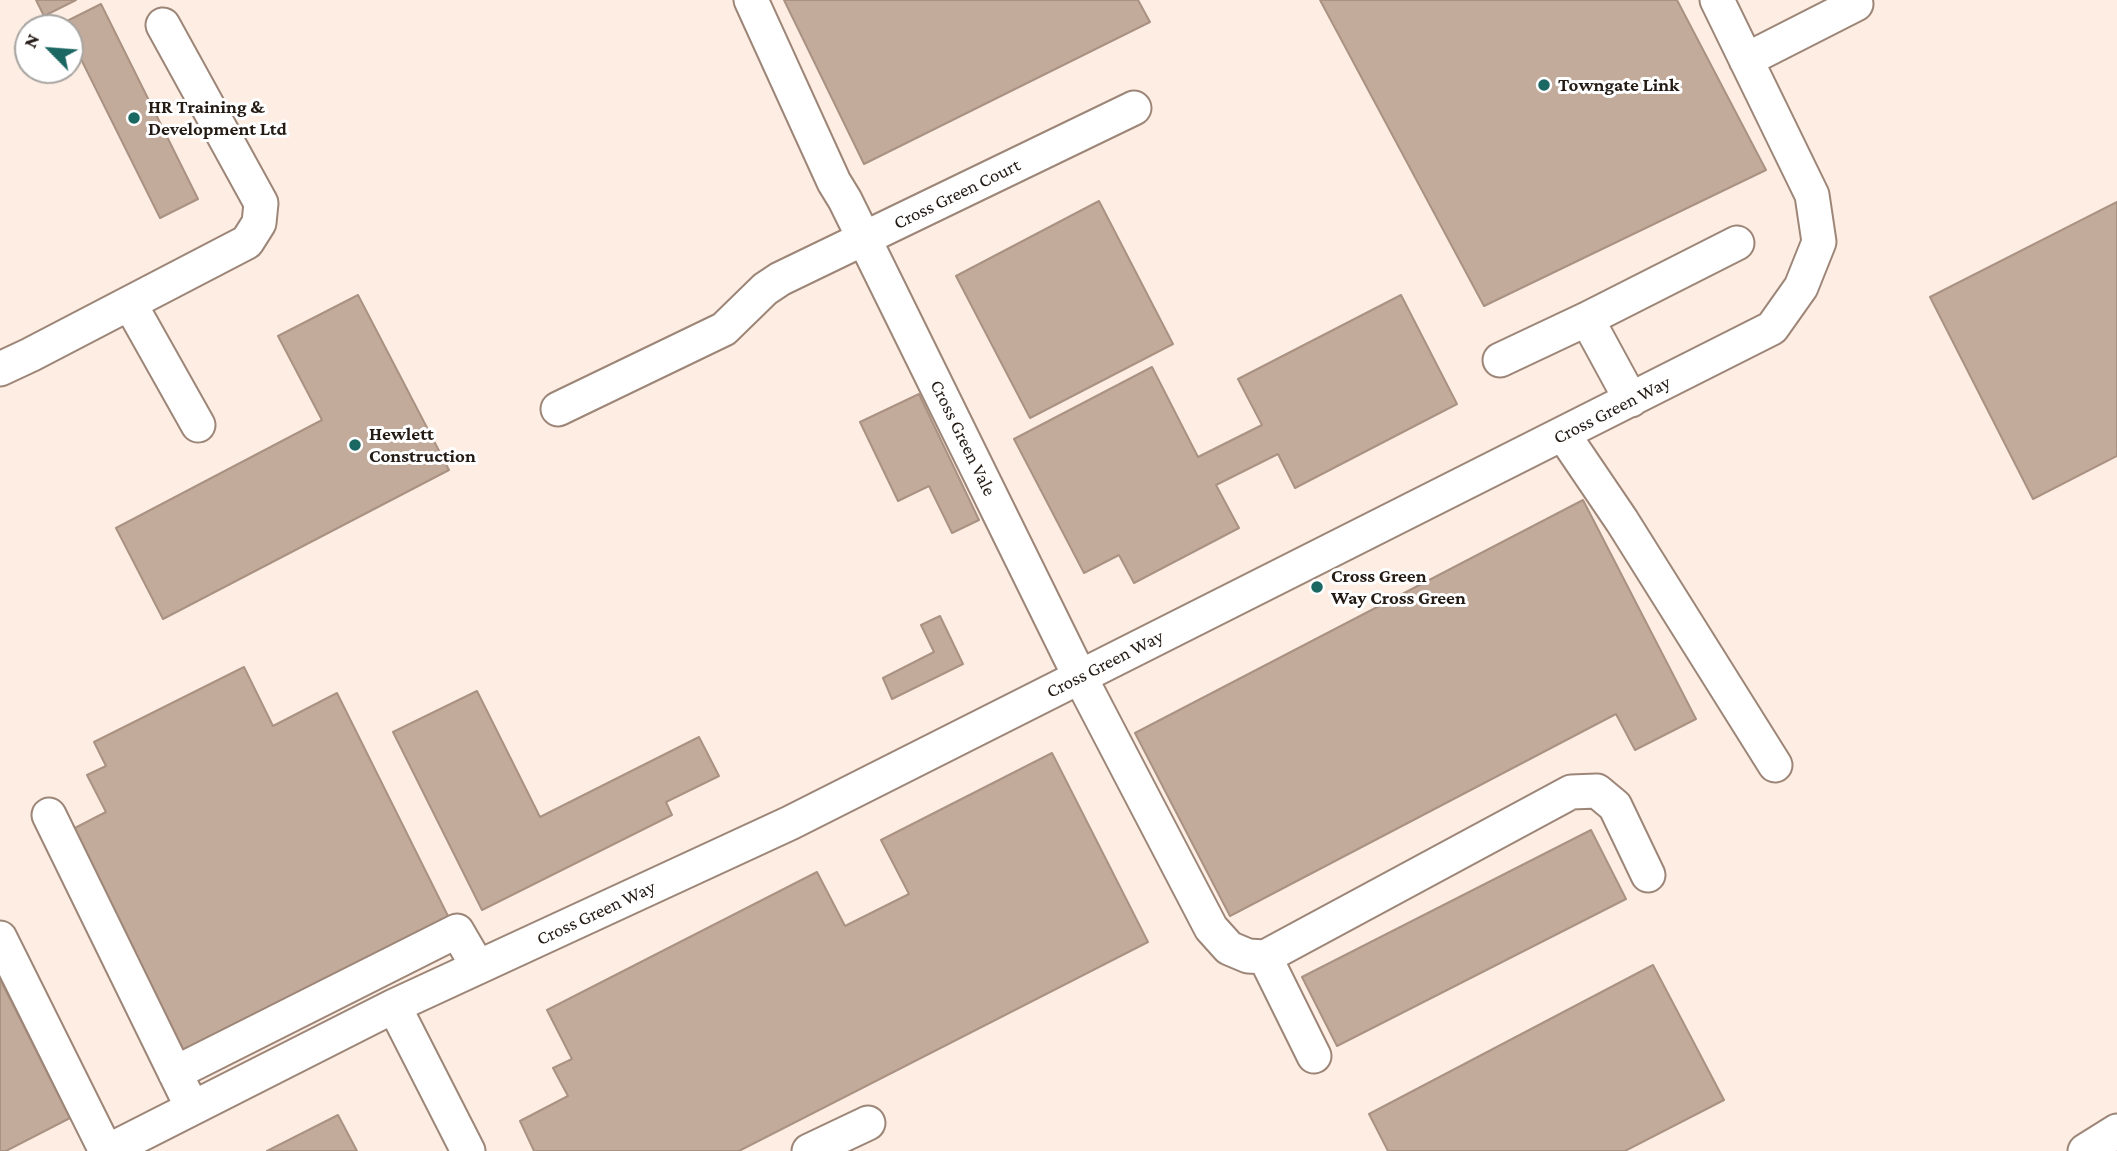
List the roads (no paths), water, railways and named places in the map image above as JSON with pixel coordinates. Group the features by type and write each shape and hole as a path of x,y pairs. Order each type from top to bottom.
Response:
{"street":[{"name":"Cross Green Vale","path":"751,0 834,182 1080,677 1211,928 1230,948 1248,956 1265,957"},
{"name":"Cross Green Way","path":"107,1151 394,1006 790,823 1772,328 1801,287 1819,242 1812,195 1717,0"},
{"path":"1746,60 1856,4 1853,0"},
{"path":"0,369 247,242 259,223 261,203 163,25"},
{"name":"Cross Green Court","path":"558,409 724,329 765,289 780,279 1134,108"},
{"path":"1500,360 1737,243"},
{"path":"130,304 198,425"},
{"path":"1587,319 1630,400"},
{"path":"1563,434 1622,521 1776,765"},
{"path":"1314,1056 1265,957 1571,792 1597,791 1615,806 1648,875"},
{"path":"49,815 192,1108"},
{"path":"175,1073 457,930 478,967"},
{"path":"0,938 107,1151"},
{"path":"394,1006 468,1151"},
{"path":"809,1151 868,1123"},
{"path":"2085,1151 2117,1131"}],"place":[{"name":"Towngate Link","path":"1544,85"},
{"name":"HR Training & Development Ltd","path":"134,118"},
{"name":"Hewlett Construction","path":"355,445"},
{"name":"Cross Green Way Cross Green","path":"1317,587"}]}
